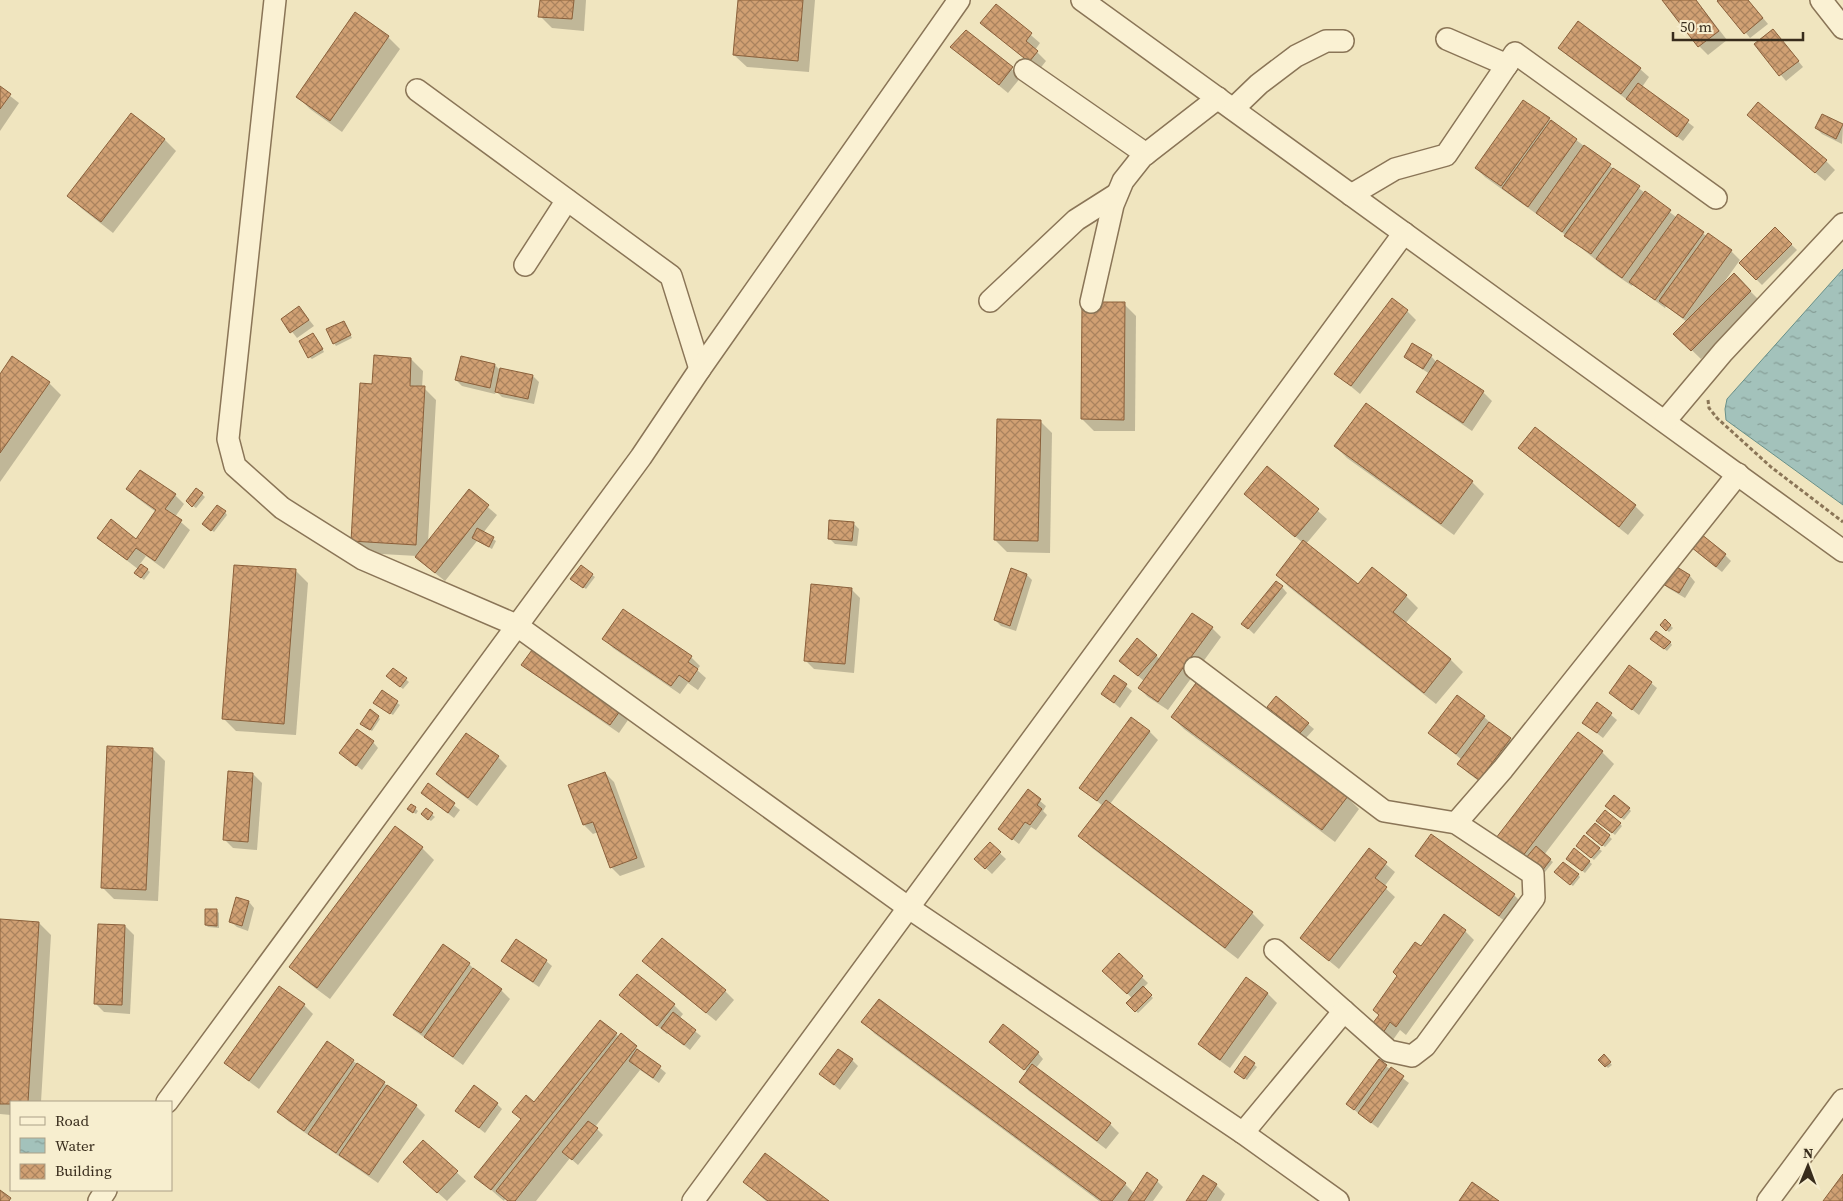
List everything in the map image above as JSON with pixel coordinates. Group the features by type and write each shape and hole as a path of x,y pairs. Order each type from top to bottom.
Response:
{"street":[{"path":"275,0 228,439 235,466 282,508 363,559 516,625 909,908 1243,1133 1338,1201"},
{"path":"167,1101 641,456 959,0"},
{"path":"1082,0 1843,551"},
{"path":"1822,0 1843,28"},
{"path":"1447,39 1507,65"},
{"path":"1091,302 1113,205 1123,181 1146,154 1259,84 1296,56 1326,41 1343,41"},
{"path":"1351,195 1395,169 1446,155 1515,53 1716,198"},
{"path":"1025,70 1146,154"},
{"path":"417,90 671,276 700,369"},
{"path":"990,301 1076,220 1118,194"},
{"path":"525,265 567,200"},
{"path":"1665,421 1723,352 1843,224"},
{"path":"693,1201 1404,233"},
{"path":"1456,823 1503,768 1738,474"},
{"path":"1195,668 1384,811 1456,823 1533,874 1534,898 1425,1046 1412,1056 1389,1051 1275,950"},
{"path":"1243,1133 1344,1011"},
{"path":"1768,1201 1843,1100"}],"path":[{"path":"1708,396 1707,405 1717,418 1771,467 1843,522"}],"water":[{"path":"1843,269 1843,505 1726,420 1725,409 1727,399"}],"building":[{"path":"540,0 574,0 572,19 538,17"},
{"path":"738,0 803,0 798,61 733,55"},
{"path":"1662,0 1696,0 1719,31 1698,47"},
{"path":"1718,0 1748,0 1763,18 1744,34"},
{"path":"996,4 1032,33 1026,41 1038,51 1029,62 980,23"},
{"path":"355,12 389,36 330,121 296,97"},
{"path":"1578,21 1641,68 1621,94 1558,48"},
{"path":"1773,29 1799,61 1779,76 1754,44"},
{"path":"966,30 1013,67 999,85 950,47"},
{"path":"1638,83 1689,120 1677,137 1626,99"},
{"path":"0,86 11,94 0,109"},
{"path":"1523,100 1550,118 1501,186 1475,168"},
{"path":"1758,102 1827,160 1815,173 1747,115"},
{"path":"131,113 165,139 101,222 67,196"},
{"path":"1822,114 1843,124 1836,139 1815,128"},
{"path":"1551,120 1577,139 1528,207 1502,188"},
{"path":"1584,145 1611,164 1562,232 1536,213"},
{"path":"1613,168 1640,186 1591,254 1564,236"},
{"path":"1645,191 1671,210 1622,278 1596,259"},
{"path":"1678,214 1704,232 1655,300 1629,282"},
{"path":"1775,227 1792,244 1756,280 1739,263"},
{"path":"1708,233 1732,250 1683,318 1659,301"},
{"path":"1734,273 1751,291 1691,351 1673,334"},
{"path":"1392,298 1408,310 1351,386 1334,374"},
{"path":"1082,302 1125,302 1124,420 1081,419"},
{"path":"299,306 309,320 290,333 281,319"},
{"path":"344,321 351,335 333,344 326,329"},
{"path":"313,333 323,349 308,358 299,341"},
{"path":"1412,343 1432,355 1423,369 1404,357"},
{"path":"374,355 411,358 410,386 425,386 416,545 351,541 360,383 372,384"},
{"path":"12,356 50,382 0,453 0,374"},
{"path":"461,356 495,364 490,388 455,380"},
{"path":"1437,360 1484,391 1463,423 1416,392"},
{"path":"500,368 533,375 528,399 495,392"},
{"path":"1366,403 1473,481 1441,524 1334,446"},
{"path":"997,419 1041,420 1038,541 994,540"},
{"path":"1535,427 1636,505 1619,527 1518,448"},
{"path":"1267,466 1319,509 1295,537 1244,494"},
{"path":"140,470 176,494 165,509 182,520 155,561 136,548 127,560 97,538 111,519 136,539 156,510 126,489"},
{"path":"196,488 203,493 192,507 186,501"},
{"path":"469,489 489,505 435,573 415,557"},
{"path":"217,505 226,511 211,531 202,524"},
{"path":"829,520 854,522 852,541 828,539"},
{"path":"477,528 494,537 489,547 472,538"},
{"path":"1701,534 1726,554 1716,567 1691,547"},
{"path":"1303,540 1358,584 1372,567 1407,595 1393,612 1451,659 1424,693 1276,575"},
{"path":"141,564 148,569 141,578 134,573"},
{"path":"1672,564 1690,575 1679,593 1661,583"},
{"path":"234,565 296,569 284,724 222,719"},
{"path":"581,565 593,574 583,588 570,579"},
{"path":"1011,568 1027,574 1010,626 994,620"},
{"path":"1276,581 1283,586 1248,629 1241,624"},
{"path":"811,584 852,588 845,664 804,661"},
{"path":"623,609 692,656 688,662 698,669 689,682 679,675 671,686 602,639"},
{"path":"1192,613 1213,627 1158,702 1138,688"},
{"path":"1665,619 1671,625 1666,631 1660,625"},
{"path":"1656,631 1671,642 1664,649 1650,639"},
{"path":"1137,638 1157,655 1138,676 1119,661"},
{"path":"532,650 620,711 610,725 521,665"},
{"path":"1629,665 1652,682 1632,710 1609,693"},
{"path":"393,668 407,678 400,687 386,676"},
{"path":"1114,675 1127,684 1114,703 1101,694"},
{"path":"1196,683 1348,796 1322,830 1171,717"},
{"path":"382,690 398,701 390,714 373,703"},
{"path":"1457,695 1485,716 1456,754 1428,733"},
{"path":"1276,696 1309,723 1300,733 1267,707"},
{"path":"1597,702 1612,713 1597,733 1582,723"},
{"path":"370,709 379,716 370,730 360,724"},
{"path":"1131,717 1150,731 1097,801 1079,788"},
{"path":"1489,722 1511,738 1479,780 1457,764"},
{"path":"357,729 374,741 356,766 339,753"},
{"path":"1578,732 1603,751 1522,857 1496,838"},
{"path":"466,733 499,756 468,798 436,774"},
{"path":"107,746 153,748 146,890 101,888"},
{"path":"228,771 253,773 248,842 223,840"},
{"path":"605,772 637,858 610,868 593,822 583,825 568,785"},
{"path":"428,783 455,803 448,813 421,793"},
{"path":"1028,789 1041,799 1037,805 1042,809 1030,825 1025,822 1012,840 998,829"},
{"path":"1614,795 1630,808 1621,818 1605,806"},
{"path":"1106,800 1253,912 1225,948 1078,836"},
{"path":"411,804 416,807 413,813 407,809"},
{"path":"426,808 433,813 428,820 421,814"},
{"path":"1605,810 1621,823 1612,833 1596,821"},
{"path":"1595,823 1610,835 1602,846 1586,833"},
{"path":"395,826 423,847 317,988 289,967"},
{"path":"1431,834 1515,894 1499,916 1415,856"},
{"path":"1584,835 1600,848 1591,858 1576,846"},
{"path":"990,842 1001,852 985,869 974,859"},
{"path":"1536,846 1551,859 1542,871 1526,858"},
{"path":"1369,848 1387,862 1375,878 1387,887 1329,961 1300,938"},
{"path":"1574,848 1590,861 1582,871 1566,859"},
{"path":"1563,862 1579,874 1570,885 1554,872"},
{"path":"236,897 249,901 242,926 229,922"},
{"path":"205,909 217,909 217,926 205,925"},
{"path":"1444,914 1466,930 1396,1027 1390,1022 1381,1036 1369,1028 1379,1015 1373,1010 1397,976 1393,972 1415,942 1421,946"},
{"path":"0,919 39,922 28,1101 10,1101 10,1104 0,1104"},
{"path":"98,924 125,925 122,1005 94,1004"},
{"path":"662,938 726,990 706,1013 642,961"},
{"path":"516,939 547,960 533,982 501,961"},
{"path":"443,944 470,963 421,1033 393,1015"},
{"path":"1119,953 1143,976 1127,994 1102,971"},
{"path":"473,968 502,989 453,1057 424,1037"},
{"path":"637,974 675,1004 657,1026 619,995"},
{"path":"1246,977 1268,993 1220,1060 1198,1044"},
{"path":"279,986 305,1004 249,1081 224,1063"},
{"path":"1143,986 1152,995 1135,1012 1126,1003"},
{"path":"879,999 1126,1183 1112,1201 1102,1201 861,1022"},
{"path":"673,1012 696,1030 684,1045 661,1028"},
{"path":"600,1020 617,1033 491,1190 474,1177 521,1119 512,1112 526,1095 534,1102"},
{"path":"1003,1024 1039,1052 1024,1070 989,1042"},
{"path":"621,1033 637,1046 515,1201 508,1201 496,1191"},
{"path":"327,1041 354,1060 304,1131 277,1112"},
{"path":"637,1049 661,1066 653,1078 629,1061"},
{"path":"838,1049 853,1059 834,1085 819,1074"},
{"path":"1604,1054 1611,1062 1605,1067 1598,1060"},
{"path":"1245,1056 1255,1063 1244,1079 1234,1072"},
{"path":"1379,1059 1387,1065 1354,1110 1346,1104"},
{"path":"357,1063 385,1082 336,1153 308,1134"},
{"path":"1032,1064 1111,1123 1097,1141 1019,1082"},
{"path":"1391,1067 1404,1076 1371,1123 1358,1113"},
{"path":"387,1085 417,1105 369,1175 339,1155"},
{"path":"474,1085 498,1103 479,1128 455,1111"},
{"path":"588,1121 598,1128 572,1160 562,1152"},
{"path":"423,1140 458,1171 437,1193 403,1162"},
{"path":"765,1153 829,1201 768,1201 743,1182"},
{"path":"1147,1172 1158,1180 1144,1201 1128,1201"},
{"path":"1843,1174 1843,1201 1823,1201"},
{"path":"1203,1175 1217,1184 1206,1201 1186,1201"},
{"path":"1472,1182 1499,1201 1459,1201"},
{"path":"0,1190 11,1198 9,1201 0,1201"}]}
